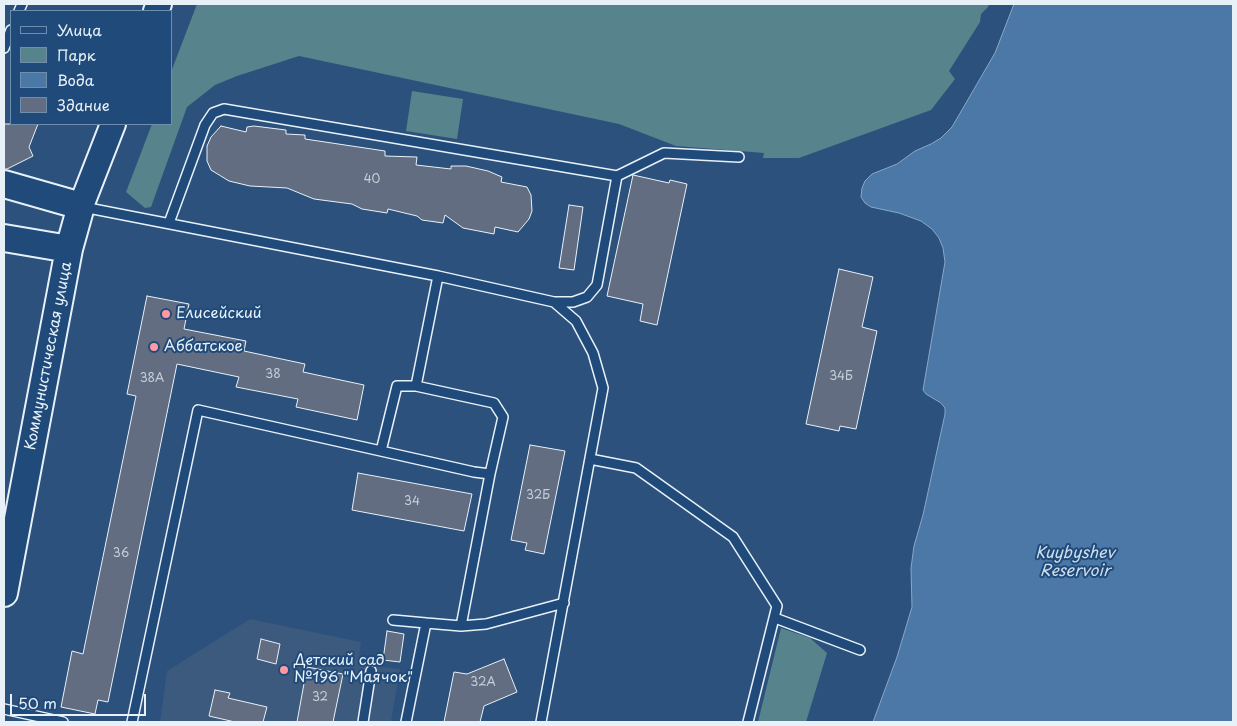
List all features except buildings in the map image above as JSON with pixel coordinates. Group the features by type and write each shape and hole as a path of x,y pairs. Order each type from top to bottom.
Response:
{"main road":[{"name":"Коммунистическая улица","path":"4,593 6,567 69,250 81,206 113,125"},
{"path":"4,184 81,206"},
{"path":"4,238 69,250"}],"lane":[{"path":"4,48 10,33"},
{"path":"169,223 205,125 213,113 224,109 617,176 664,153 739,157"},
{"path":"81,206 438,276 554,302 573,302 587,297 597,285 617,176"},
{"path":"416,386 438,276"},
{"path":"541,722 604,388 593,353 576,321 554,302"},
{"path":"381,451 398,386 416,386 494,403 503,417 490,474 461,626"},
{"path":"132,722 198,410 490,474"},
{"path":"590,459 636,468 733,537 777,606 748,722"},
{"path":"393,620 461,626 486,624 564,602"},
{"path":"774,618 860,650"},
{"path":"406,722 426,623"},
{"path":"363,722 371,671"},
{"path":"4,709 63,722"}],"shaded area":[{"name":"Детский сад №196 \"Маячок\"","path":"250,619 361,642 358,664 400,669 391,722 160,722 167,671"}],"green space":[{"path":"197,4 989,4 981,14 980,22 949,71 955,79 931,110 799,158 763,158 764,153 676,146 619,124 299,56 215,85 187,107 151,207 145,208 126,192 152,125 172,125 172,69"},
{"path":"412,91 463,99 457,139 406,131"},
{"path":"781,628 810,638 827,653 806,722 758,722"}],"water":[{"name":"Kuybyshev Reservoir","path":"1014,4 1233,4 1233,722 873,722 897,657 912,607 911,568 914,546 923,515 945,414 945,408 941,403 923,390 945,262 943,248 939,238 932,229 921,221 899,213 871,207 861,197 862,188 865,181 872,174 897,164 915,151 941,138 952,127 995,53"}],"place":[{"name":"Елисейский","path":"166,314"},
{"name":"Аббатское","path":"154,347"},
{"name":"Детский сад №196 \"Маячок\"","path":"284,670"}]}
